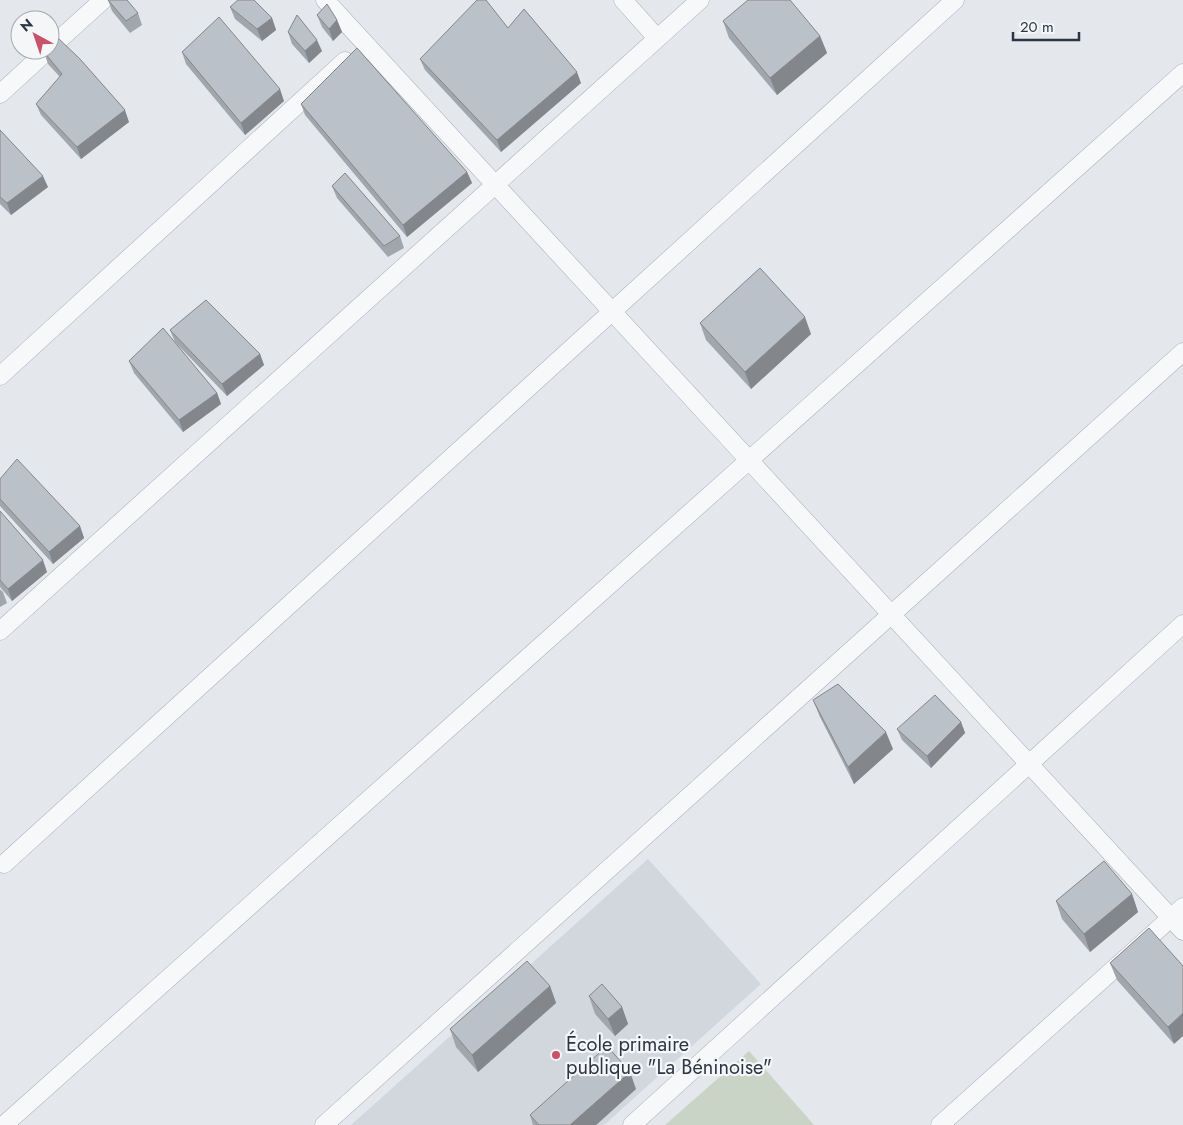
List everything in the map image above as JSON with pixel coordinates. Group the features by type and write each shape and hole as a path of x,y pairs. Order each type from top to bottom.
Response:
{"street":[{"path":"60,39 103,0"},
{"path":"325,0 1029,764 1177,912 1183,931"},
{"path":"623,0 657,38"},
{"path":"0,631 700,0"},
{"path":"4,864 955,0"},
{"path":"0,376 365,43"},
{"path":"0,94 37,60"},
{"path":"4,1125 1183,73"},
{"path":"324,1125 1183,352"},
{"path":"632,1125 1183,624"},
{"path":"940,1125 1177,912"}],"shaded area":[{"name":"École primaire publique \"La Béninoise\"","path":"648,859 761,984 604,1125 351,1125"}],"green space":[{"path":"749,1051 814,1125 665,1125"}],"building":[{"path":"108,0 127,0 138,13 126,21"},
{"path":"238,0 254,0 272,18 257,29 230,7"},
{"path":"477,0 486,0 508,28 524,9 577,72 497,140 420,59"},
{"path":"748,0 790,0 820,36 770,78 723,21"},
{"path":"327,4 337,20 329,29 317,15"},
{"path":"297,15 317,40 305,51 288,32"},
{"path":"219,17 280,89 241,123 182,52"},
{"path":"60,40 80,59 125,110 77,147 36,104 62,74 51,60 60,60"},
{"path":"357,48 467,172 403,225 301,104"},
{"path":"0,130 43,176 7,203 0,197"},
{"path":"345,173 400,236 384,246 332,186"},
{"path":"760,268 805,317 745,372 700,323"},
{"path":"206,300 260,354 222,384 170,330"},
{"path":"163,328 217,393 179,420 129,361"},
{"path":"17,459 80,526 49,552 0,499 0,479"},
{"path":"0,511 43,560 8,589 0,580"},
{"path":"838,684 886,732 848,767 813,700"},
{"path":"935,695 961,722 927,756 897,729"},
{"path":"1104,861 1132,894 1084,934 1056,901"},
{"path":"1149,928 1183,966 1183,1013 1168,1027 1110,963"},
{"path":"527,961 550,986 472,1055 450,1029"},
{"path":"602,984 622,1007 608,1019 589,996"},
{"path":"607,1046 630,1072 570,1125 539,1125 530,1115"}],"place":[{"name":"École primaire publique \"La Béninoise\"","path":"556,1055"}]}
